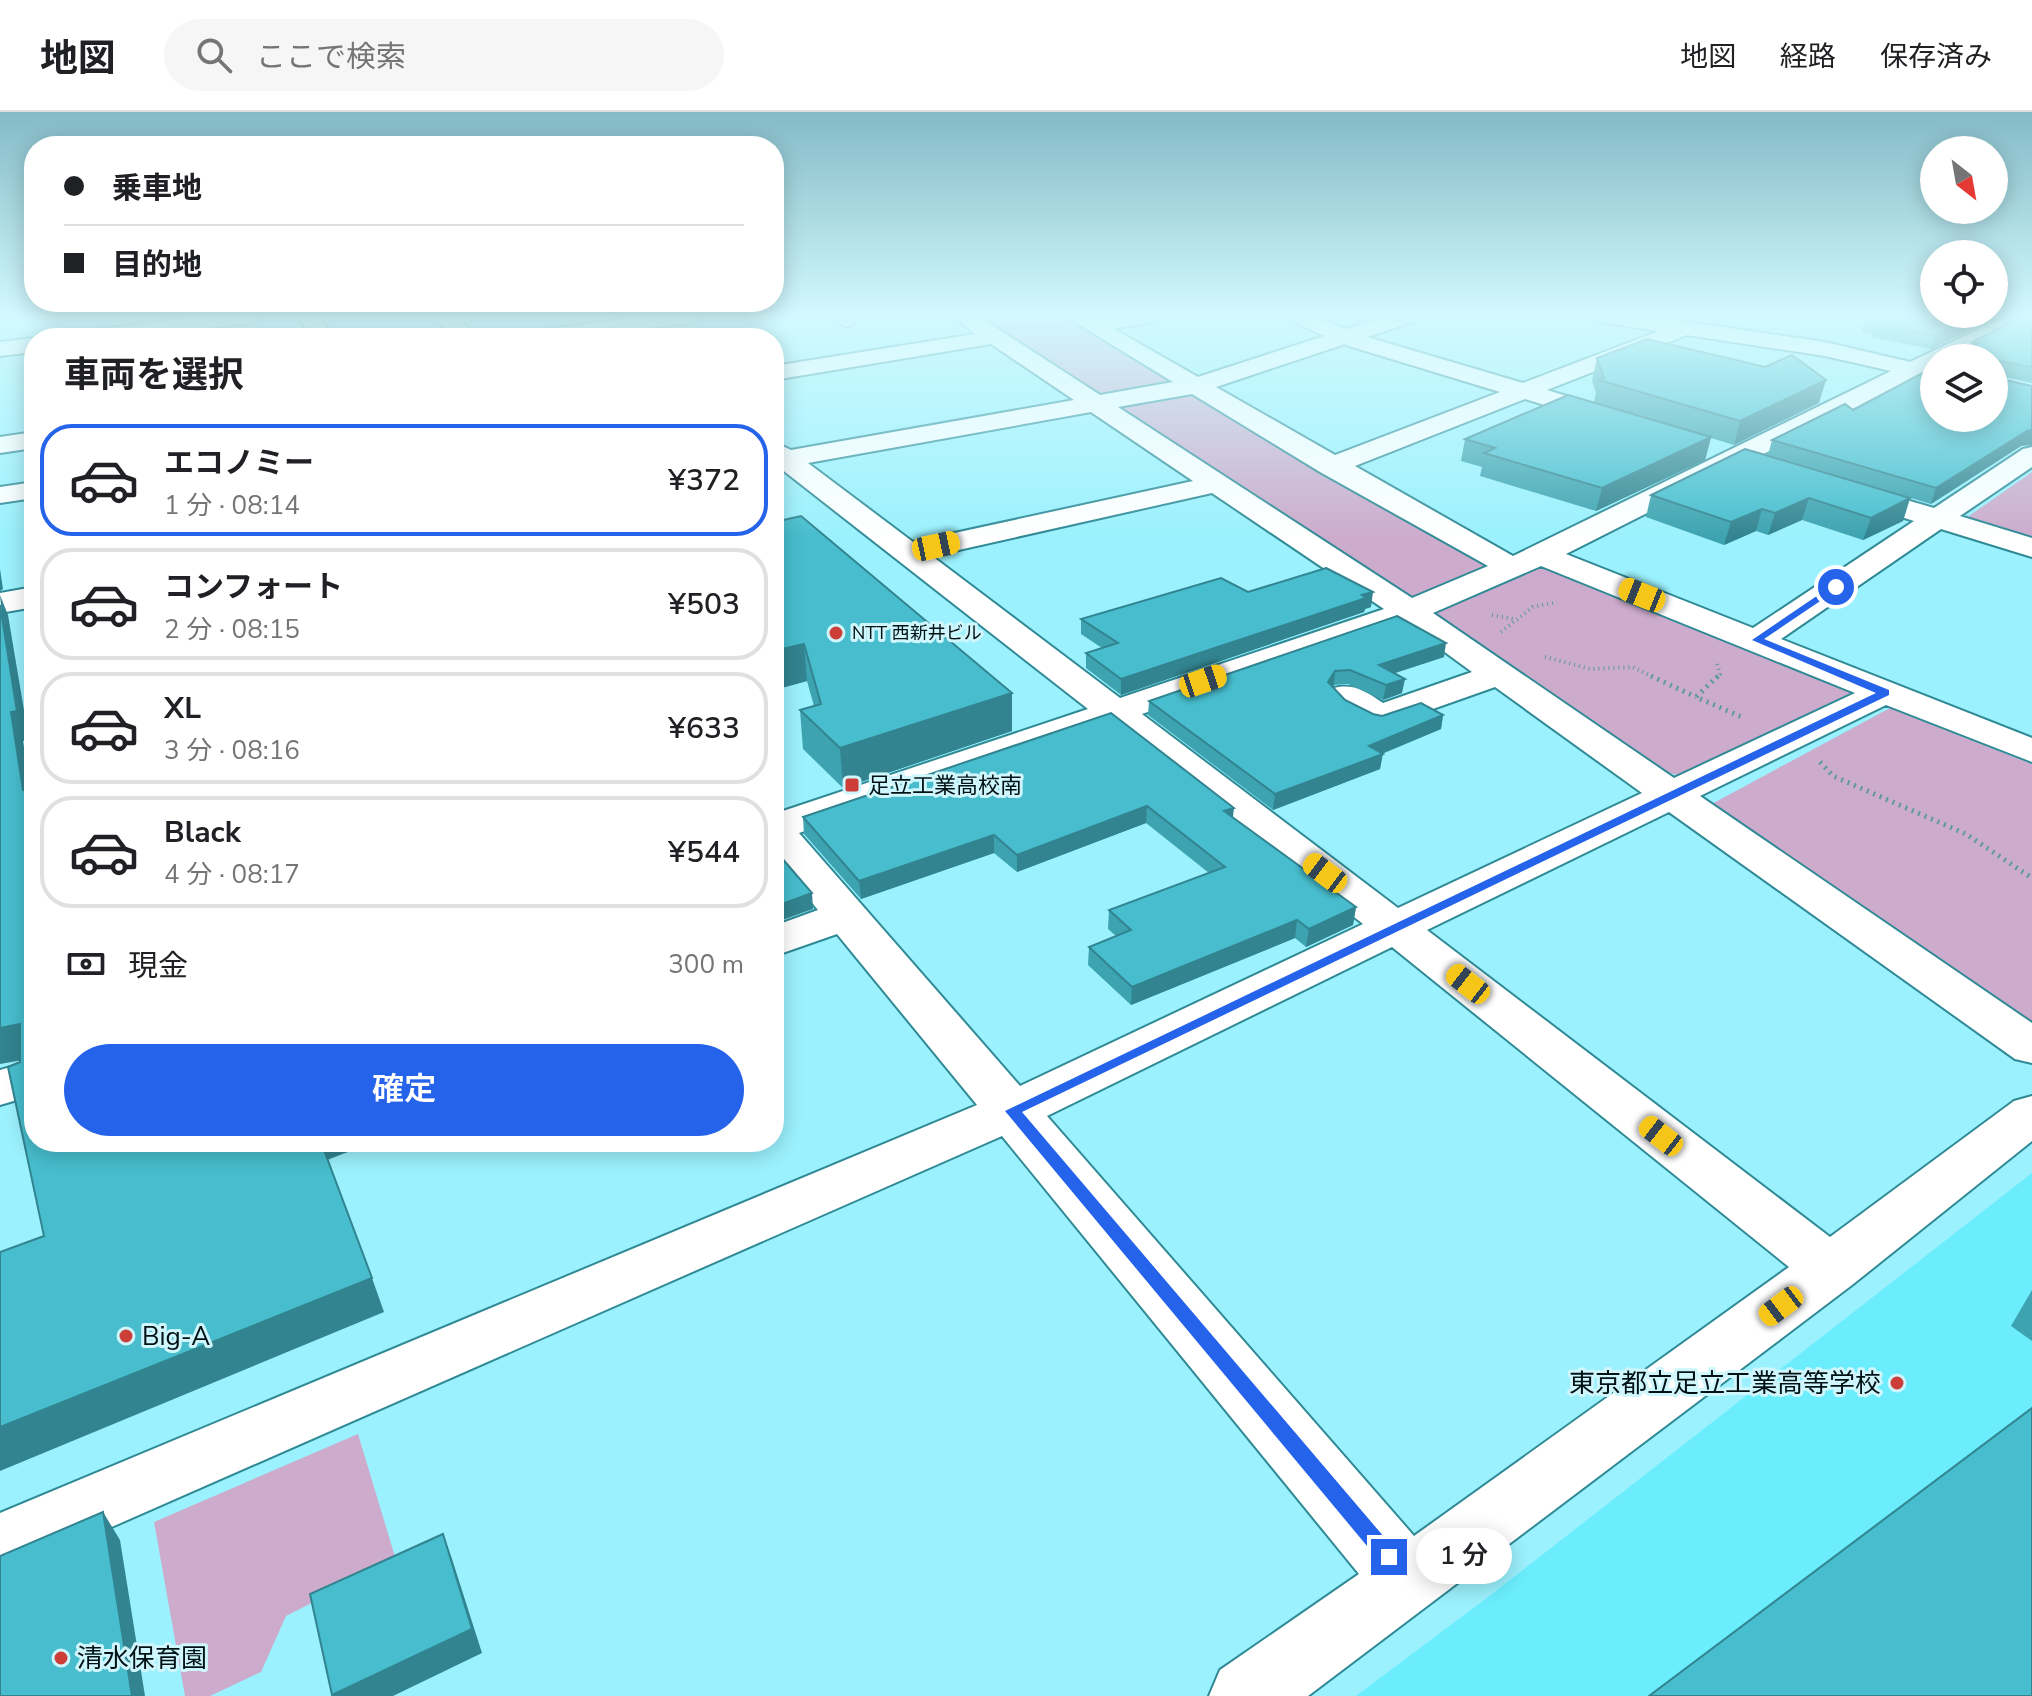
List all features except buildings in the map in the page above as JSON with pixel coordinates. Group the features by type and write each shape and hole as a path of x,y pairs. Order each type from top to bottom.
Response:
{"street":[{"path":"1075,390 1409,611 2032,1047"},
{"path":"784,456 1170,390"},
{"path":"1201,390 1330,466 1526,561 1757,640 2032,751"},
{"path":"1523,390 1645,428"},
{"path":"784,826 1409,611 1754,462 1884,390"},
{"path":"1330,466 1527,391"},
{"path":"0,445 24,441"},
{"path":"1706,447 1754,462"},
{"path":"1757,640 2032,455"},
{"path":"784,462 1395,927 1831,1269"},
{"path":"905,553 1216,484"},
{"path":"1825,484 2032,548"},
{"path":"0,495 24,491"},
{"path":"0,603 24,599"},
{"path":"1347,696 1379,717 1499,674"},
{"path":"0,1545 1012,1111 1885,692"},
{"path":"784,841 1409,1581"},
{"path":"784,938 847,915"},
{"path":"0,1088 24,1080"},
{"path":"1246,1696 1409,1581 1831,1269 2032,1114"}],"path":[{"path":"1508,639 1500,633 1527,609 1546,602 1561,602"},
{"path":"1539,655 1591,669 1633,667 1696,697"}],"shaded area":[{"path":"1090,390 1132,390 1099,396"},
{"path":"1195,392 1492,564 1405,601 1116,408 1123,403"},
{"path":"2032,472 2032,541 1970,522 1969,516"},
{"path":"1550,567 1854,693 1681,776 1659,770 1438,619 1434,612 1539,568"},
{"path":"1890,708 2032,764 2032,1029 1708,806"},
{"name":"東京都立足立工業高等学校","path":"2032,1173 2032,1696 1356,1696 1492,1594"},
{"path":"358,1434 396,1560 286,1616 261,1672 210,1696 185,1696 154,1522"}],"place":[{"name":"NTT 西新井ビル","path":"836,633"},
{"name":"足立工業高校南","path":"852,785"},
{"name":"Big-A","path":"126,1336"},
{"name":"東京都立足立工業高等学校","path":"1897,1383"},
{"name":"清水保育園","path":"61,1658"}],"route":[{"path":"1389,1557 1012,1111 1885,692 1757,640 1836,587"}]}
